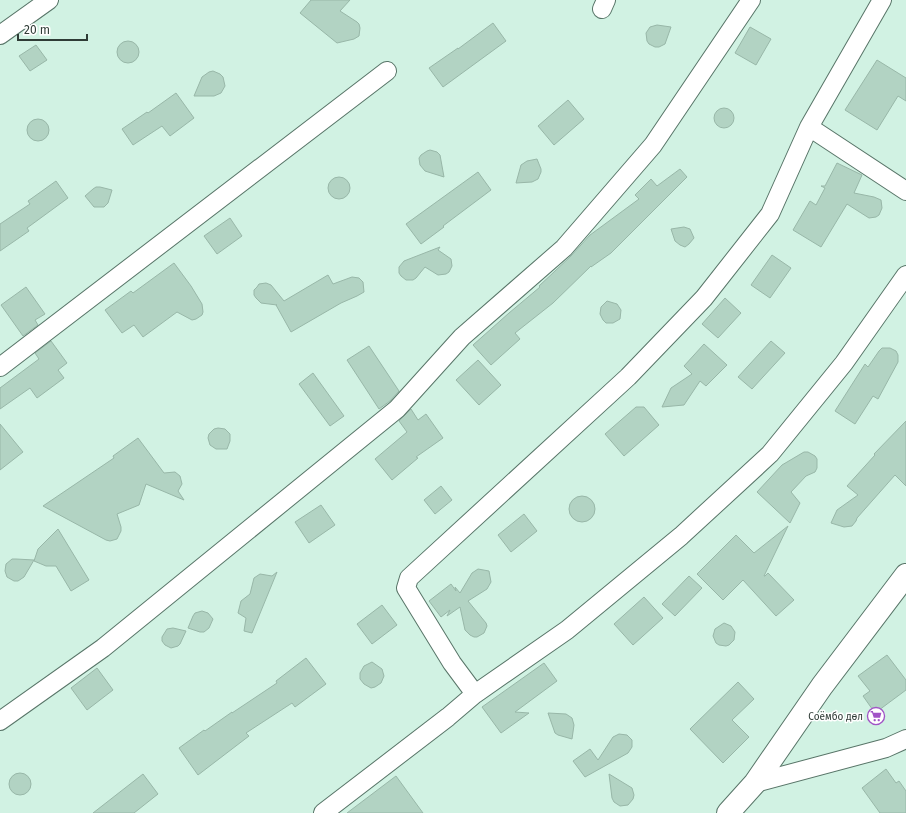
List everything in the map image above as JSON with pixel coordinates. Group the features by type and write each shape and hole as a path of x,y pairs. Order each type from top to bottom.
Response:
{"main road":[{"path":"728,813 755,783 822,686 906,575"}],"street":[{"path":"0,35 49,0"},
{"path":"0,721 103,648 397,409 462,337 564,248 580,230 652,145 750,0"},
{"path":"475,694 452,663 406,588 408,578 628,377 704,298 770,214 809,128 882,0"},
{"path":"0,367 387,71"},
{"path":"809,128 906,191"},
{"path":"323,813 448,717 475,694 567,630 681,536 770,454 844,363 906,275"},
{"path":"755,783 886,748 906,739"}],"building":[{"path":"311,0 350,0 340,11 359,24 359,36 354,39 337,43 300,13"},
{"path":"493,23 506,41 443,87 429,68"},
{"path":"657,25 671,27 665,44 655,47 647,41 646,33 650,27"},
{"path":"750,27 771,39 756,65 735,53"},
{"path":"128,41 136,44 139,52 136,60 128,63 120,60 117,52 120,44"},
{"path":"36,45 47,60 30,71 19,56"},
{"path":"877,60 906,78 906,101 898,96 877,130 845,110"},
{"path":"213,71 223,77 225,86 221,93 214,96 194,96 202,77"},
{"path":"176,93 194,118 170,136 162,126 133,145 122,129"},
{"path":"568,100 584,119 554,145 538,126"},
{"path":"724,108 731,111 734,118 731,125 724,128 717,125 714,118 717,111"},
{"path":"38,119 42,120 48,126 48,134 42,140 38,141 34,140 28,134 27,130 28,126 34,120"},
{"path":"430,150 437,152 440,155 444,177 425,171 420,165 419,158 421,155"},
{"path":"537,159 541,169 538,179 532,182 516,183 521,165 527,161"},
{"path":"837,163 862,175 854,193 881,200 882,208 879,215 869,218 847,204 821,247 793,230 810,201 816,205 825,188 821,186 825,186"},
{"path":"680,169 687,177 611,253 591,266 553,303 515,333 520,339 491,365 473,345 540,287 539,286 571,256 590,235 639,199 635,195 651,179 657,186"},
{"path":"478,172 491,190 421,244 406,224"},
{"path":"339,177 347,180 350,188 347,196 339,199 331,196 328,188 331,180"},
{"path":"56,181 68,198 27,228 29,231 0,251 0,224 30,204 28,201"},
{"path":"96,187 112,190 108,203 104,207 94,207 85,196"},
{"path":"230,218 242,236 217,254 204,236"},
{"path":"684,227 690,229 694,238 685,247 675,241 671,229"},
{"path":"440,247 438,250 451,259 452,266 449,272 438,275 425,267 413,280 406,280 401,276 399,273 399,267 404,261"},
{"path":"772,255 791,268 770,298 751,285"},
{"path":"174,263 202,304 202,315 192,320 177,312 143,337 134,325 122,333 105,310 131,291 133,293"},
{"path":"328,275 333,284 352,277 359,278 363,282 364,292 341,303 291,332 277,305 261,303 254,295 254,290 259,284 266,283 271,285 284,301"},
{"path":"26,287 45,314 35,320 38,325 23,336 1,305"},
{"path":"725,298 741,313 718,338 702,324"},
{"path":"607,301 617,304 621,310 620,319 613,323 606,323 600,314 601,307"},
{"path":"51,341 67,363 58,370 64,378 37,398 30,388 0,409 0,388 39,359 35,353"},
{"path":"771,341 785,353 752,389 738,377"},
{"path":"704,344 727,365 706,386 700,381 684,405 662,407 671,388 692,374 684,366"},
{"path":"369,346 399,391 390,401 379,409 347,360"},
{"path":"882,348 890,348 896,351 898,355 898,362 878,399 873,396 855,424 835,411 865,364 868,367"},
{"path":"478,360 501,385 479,405 456,380"},
{"path":"313,373 344,416 330,426 299,384"},
{"path":"636,407 644,407 659,425 624,456 605,434"},
{"path":"411,409 418,420 426,414 443,438 416,457 418,458 392,480 375,459 407,432 399,421"},
{"path":"906,421 906,486 895,475 857,518 852,526 844,527 831,523 837,510 858,495 847,486 875,455 874,454"},
{"path":"0,424 23,452 0,470"},
{"path":"214,429 225,429 230,434 230,441 227,449 216,449 210,445 208,438 209,434"},
{"path":"138,438 164,473 175,472 180,476 182,484 178,491 184,500 146,484 139,505 117,514 121,531 117,539 110,541 43,506 114,458 113,456"},
{"path":"804,452 808,452 815,456 817,459 817,468 815,472 806,476 791,492 800,503 790,523 757,492 782,465"},
{"path":"441,486 452,500 435,514 424,500"},
{"path":"582,496 591,500 595,509 591,518 582,522 573,518 569,509 573,500"},
{"path":"321,505 335,525 309,543 295,522"},
{"path":"524,514 537,531 511,552 498,535"},
{"path":"788,526 764,576 768,573 794,600 776,616 743,580 723,600 697,574 736,535 754,553"},
{"path":"58,529 89,580 71,591 56,566 46,566 34,561 38,549"},
{"path":"12,559 34,560 24,577 18,581 14,581 7,577 5,571 6,564"},
{"path":"478,569 489,571 491,582 487,589 468,601 487,626 484,633 474,637 465,630 460,607 447,616 450,610 441,617 429,601 451,584 456,591 455,587 460,593 472,573"},
{"path":"277,572 252,633 244,631 246,618 238,613 241,601 250,594 254,578 260,574 272,576"},
{"path":"689,576 702,588 675,616 662,604"},
{"path":"644,597 663,618 633,645 614,624"},
{"path":"382,605 397,625 372,644 357,624"},
{"path":"202,611 208,613 213,619 209,628 204,632 200,632 188,628 195,613"},
{"path":"724,623 731,626 735,632 734,640 726,646 716,643 713,636 715,629"},
{"path":"173,628 186,631 180,644 171,648 165,645 162,641 162,637 167,629"},
{"path":"887,655 906,680 906,690 875,713 863,696 870,691 858,676"},
{"path":"306,658 326,684 295,707 292,703 246,733 249,736 198,775 179,748 277,683 276,681"},
{"path":"372,662 382,669 384,676 381,683 371,688 364,684 360,679 360,673 364,666"},
{"path":"544,663 557,681 515,712 529,713 501,733 482,707"},
{"path":"97,668 113,690 87,710 71,688"},
{"path":"738,682 754,699 732,720 749,737 723,763 690,729"},
{"path":"548,713 566,714 572,718 574,725 572,739 555,733"},
{"path":"619,734 627,735 632,740 632,747 628,753 585,777 573,761 590,749 598,760 613,737"},
{"path":"886,769 896,783 899,781 906,791 906,813 880,813 862,788"},
{"path":"20,773 28,776 31,784 28,792 20,795 12,792 9,784 12,776"},
{"path":"143,774 158,794 134,813 93,813"},
{"path":"609,774 632,788 634,795 633,799 628,805 620,806 614,802 612,798"},
{"path":"396,776 423,813 347,813"}],"place":[{"name":"Соёмбо дөл","path":"876,716"}]}
